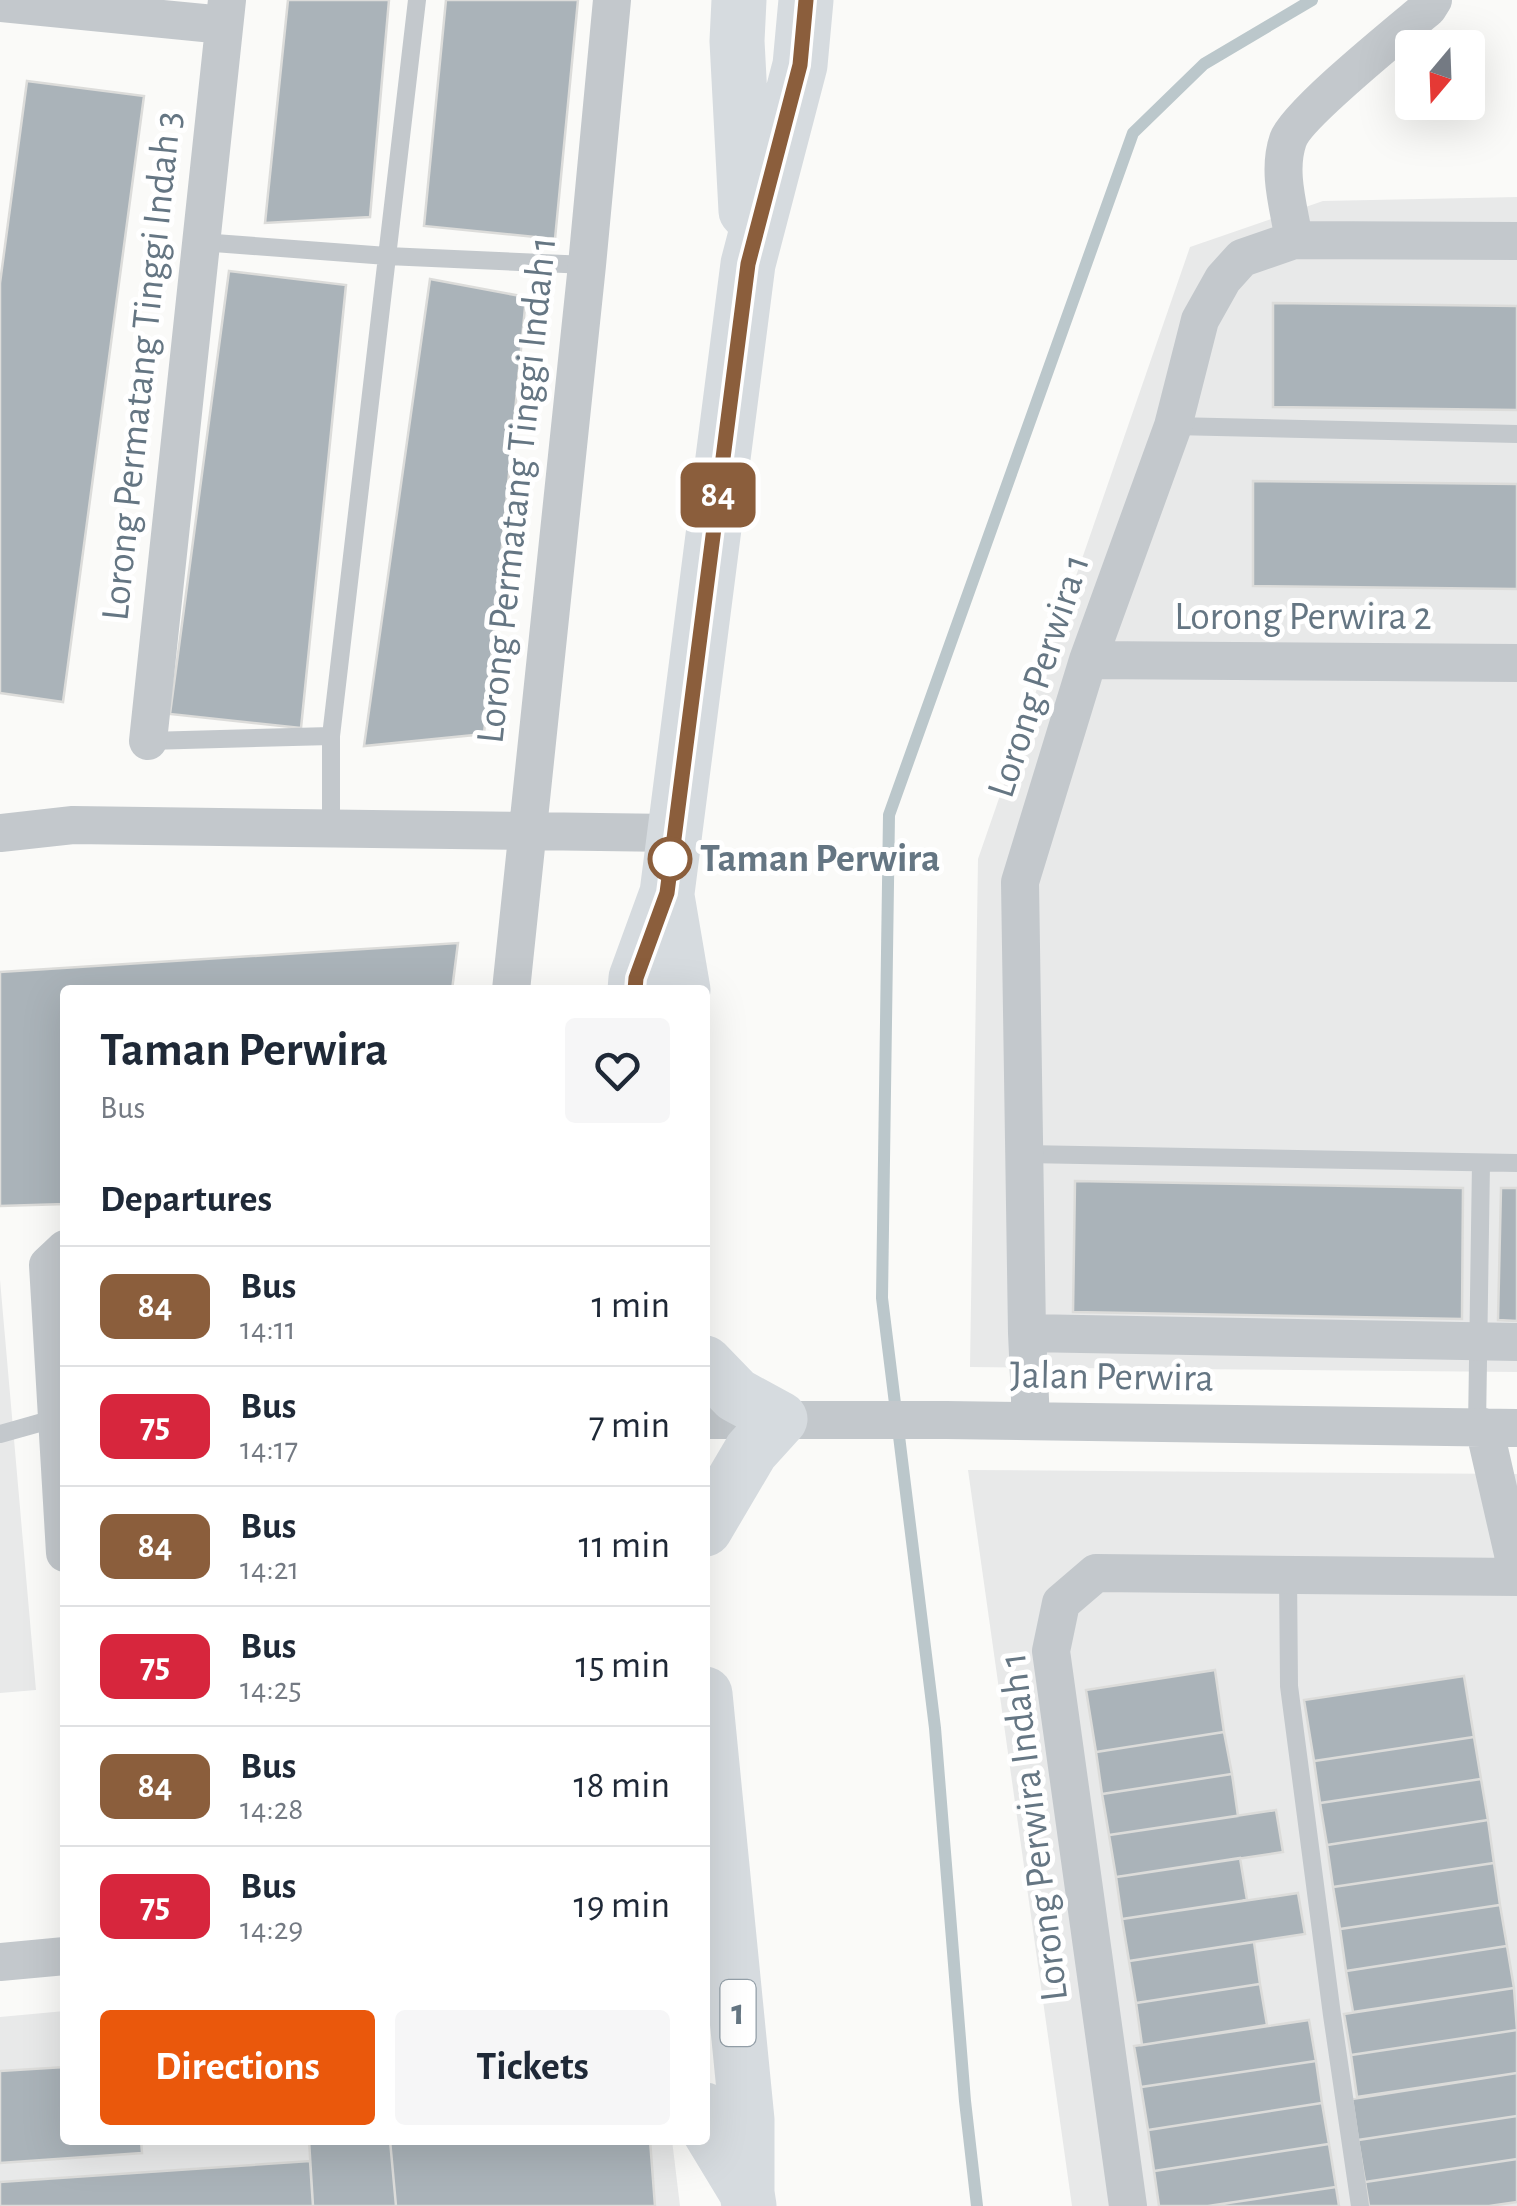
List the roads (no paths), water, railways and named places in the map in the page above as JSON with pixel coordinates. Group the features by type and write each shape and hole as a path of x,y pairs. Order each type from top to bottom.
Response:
{"highway":[{"path":"739,0 737,41 748,264"},
{"path":"635,985 667,893 748,264 800,65 806,0"},
{"path":"667,893 682,985"},
{"path":"710,1368 736,1394 780,1419 751,1451 710,1521"},
{"name":"1","path":"710,1744 748,2120 748,2199"},
{"name":"1","path":"710,2131 748,2199"}],"street":[{"name":"Lorong Permatang Tinggi Indah 1","path":"511,985 612,0"},
{"path":"1294,240 1283,170 1288,137 1312,110 1433,0"},
{"path":"0,3 225,12"},
{"name":"Lorong Permatang Tinggi Indah 3","path":"148,742 225,12"},
{"name":"Lorong Perwira 1","path":"1031,1421 1020,882 1088,660 1173,426 1200,320 1223,279 1242,258 1294,240 1517,241"},
{"name":"Lorong Perwira 2","path":"1088,660 1517,663"},
{"path":"0,834 73,825 673,834"},
{"path":"60,1254 48,1265 60,1469"},
{"path":"1027,1334 1517,1342"},
{"name":"Jalan Perwira","path":"710,1420 1493,1427"},
{"path":"1493,1427 1517,1574"},
{"name":"Lorong Perwira Indah 1","path":"1128,2206 1052,1651 1062,1603 1096,1572 1517,1574"},
{"path":"0,1962 60,1956"}],"lane":[{"path":"332,828 331,736 416,0"},
{"path":"0,3 0,14"},
{"path":"201,242 587,265"},
{"path":"1173,426 1517,434"},
{"path":"148,742 331,736"},
{"path":"1025,1154 1517,1164"},
{"path":"1481,1162 1478,1341 1493,1427"},
{"path":"0,1434 57,1418"},
{"path":"1288,1574 1290,1686 1360,2206"}],"waterway":[{"path":"977,2206 935,1728 882,1298 889,815 1133,133 1204,64 1312,0"}],"place":[{"name":"Taman Perwira","path":"670,859"}]}
